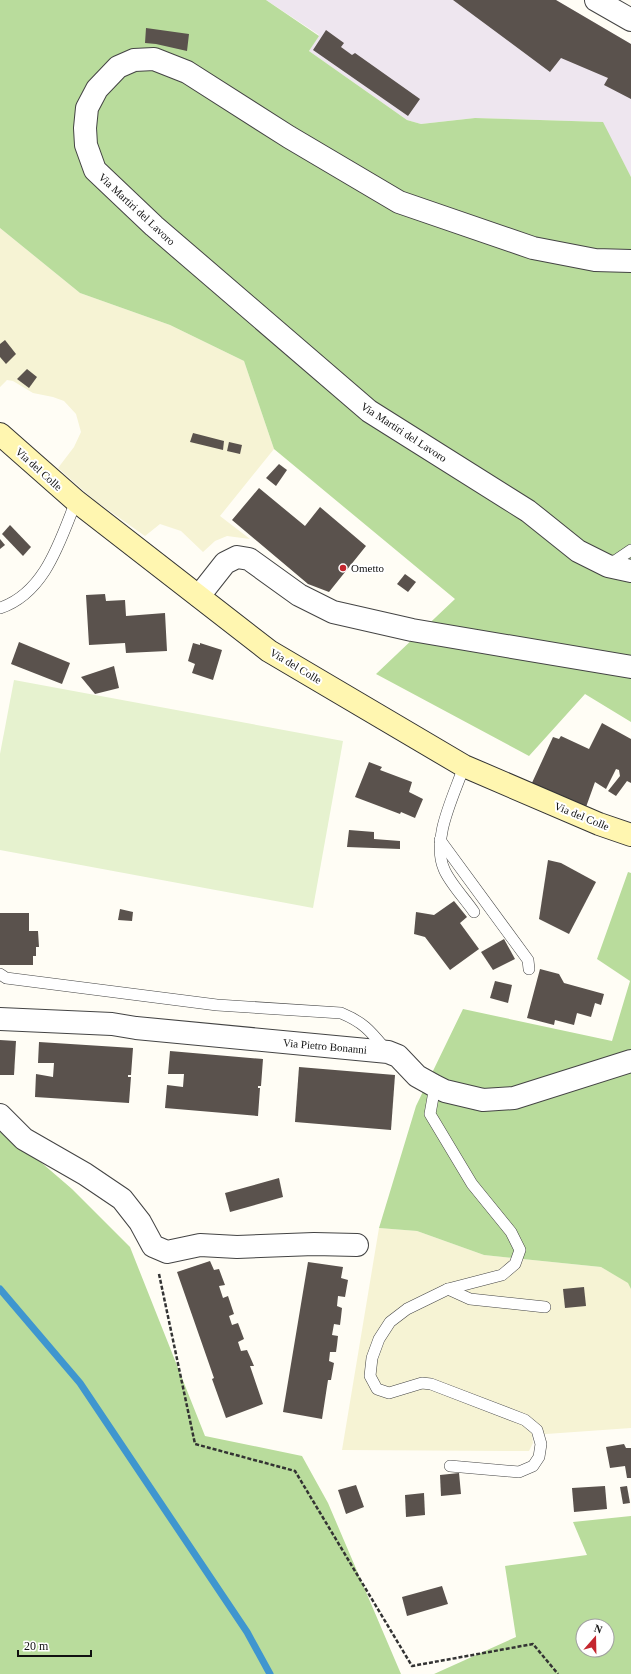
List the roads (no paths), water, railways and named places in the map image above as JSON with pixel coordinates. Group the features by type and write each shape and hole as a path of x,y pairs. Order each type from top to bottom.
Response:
{"street":[{"path":"596,0 631,20"},
{"name":"Via Martiri del Lavoro","path":"631,261 595,260 533,248 399,202 289,137 187,72 154,60 134,60 118,67 97,88 87,108 85,128 86,146 95,170 154,226 369,411 528,511 578,551 608,566 631,571"},
{"name":"Via del Colle","path":"0,434 76,501 269,651 464,766 599,824 631,835"},
{"path":"199,596 225,563 237,557 250,559 299,595 334,612 412,630 631,667"},
{"name":"Via Pietro Bonanni","path":"0,1019 112,1024 136,1028 388,1052 398,1056 417,1076 435,1086 445,1091 483,1100 514,1098 631,1061"},
{"path":"0,1115 24,1139 85,1174 122,1199 140,1222 153,1246 167,1252 200,1245 237,1247 314,1244 357,1245"}],"lane":[{"path":"0,608 13,604 41,579 58,546 76,501"},
{"path":"608,566 631,550"},
{"path":"464,766 444,823 439,853 444,870 474,912"},
{"path":"440,840 528,960 529,969"},
{"path":"0,974 6,978 217,1005 341,1013 357,1020 368,1028 388,1052"},
{"path":"435,1086 430,1114 472,1184 510,1232 520,1250 515,1264 502,1275 448,1289 407,1309 390,1322 379,1339 372,1358 370,1376 377,1389 389,1393 422,1383 431,1384 525,1420 537,1430 541,1444 539,1457 532,1466 519,1472 450,1466"},
{"path":"448,1289 470,1299 545,1307"}],"waterway":[{"path":"0,1289 80,1383 247,1632 270,1674"}],"place":[{"name":"Ometto","path":"343,568"}]}
